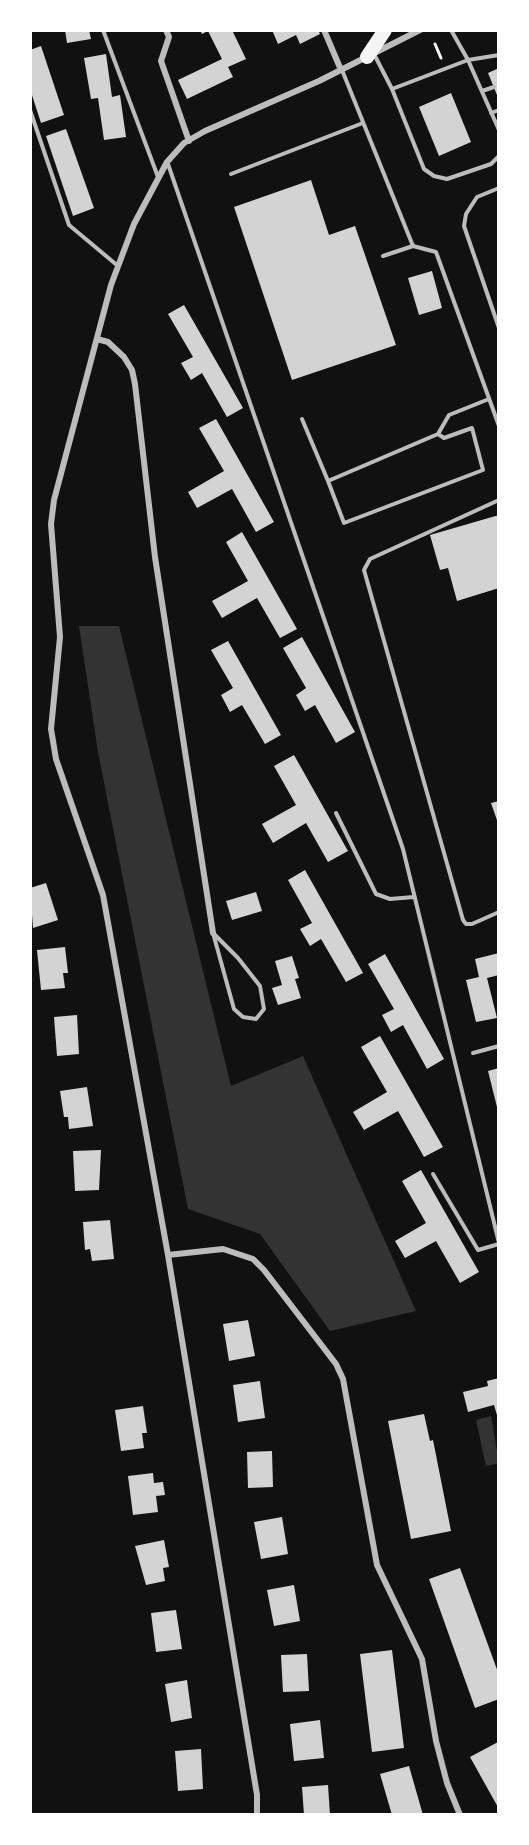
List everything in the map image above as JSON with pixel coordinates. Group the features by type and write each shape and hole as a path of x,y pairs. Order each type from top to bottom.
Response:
{"highway":[{"path":"370,55 385,30"}],"street":[{"path":"166,30 169,37 161,61 189,141"},
{"path":"324,30 341,70"},
{"path":"257,1815 257,1795 168,1255 103,895 56,759 51,729 60,637 51,524 54,500 118,266 134,224 167,162 189,141 341,70 420,30"},
{"path":"97,339 108,342 124,357 132,370 135,384 155,557 213,933"},
{"path":"168,1255 223,1249 252,1259 264,1269 336,1364 343,1379 377,1565 422,1659 436,1741 447,1783 460,1815"}],"lane":[{"path":"103,30 159,178"},
{"path":"451,30 468,60 499,130"},
{"path":"370,55 392,89 424,169 434,176 447,179 491,164 499,156"},
{"path":"392,89 468,60 499,55"},
{"path":"341,70 413,246"},
{"path":"482,91 494,87"},
{"path":"30,110 69,225 118,266"},
{"path":"491,113 499,110"},
{"path":"231,174 363,123"},
{"path":"167,162 403,849 499,1244 478,1250 433,1174"},
{"path":"499,188 477,197 466,214 464,226 499,328"},
{"path":"383,256 413,246 436,252 499,426"},
{"path":"328,481 438,434 449,415 489,399"},
{"path":"302,419 344,523 483,470 472,428 444,438 438,434"},
{"path":"499,500 370,559 364,570 463,920 466,924 472,924 499,912"},
{"path":"336,813 375,894 390,899 414,897"},
{"path":"213,933 238,958 260,987 264,1009 256,1019 243,1017 234,1009 213,933"},
{"path":"473,1053 499,1046"}],"path":[{"path":"435,44 441,58"}],"shaded area":[{"path":"79,626 119,626 231,1086 303,1056 416,1311 330,1331 260,1234 188,1209 98,752"},
{"path":"491,1416 499,1463 486,1466 476,1420"}],"building":[{"path":"65,30 89,30 91,39 67,43"},
{"path":"200,30 232,30 246,59 228,67 233,77 187,99 178,80 222,59 208,31 202,34"},
{"path":"272,30 318,30 320,34 300,44 296,35 278,44"},
{"path":"41,46 64,115 41,123 30,89 30,50"},
{"path":"106,54 112,97 120,95 126,137 104,140 98,98 91,99 84,58"},
{"path":"499,68 499,100 488,73"},
{"path":"451,93 471,142 439,156 419,107"},
{"path":"66,129 94,208 73,216 46,136"},
{"path":"311,180 329,235 355,226 396,345 292,380 234,207"},
{"path":"432,271 442,308 419,315 408,278"},
{"path":"184,305 243,408 227,417 202,373 191,380 181,363 193,357 168,314"},
{"path":"216,419 274,522 256,532 232,489 197,508 188,492 224,471 199,428"},
{"path":"499,515 499,588 457,601 448,568 440,570 430,535"},
{"path":"242,532 297,629 280,638 257,598 222,618 212,601 248,581 226,542"},
{"path":"302,637 355,732 336,743 315,705 305,711 296,695 306,688 283,648"},
{"path":"228,641 281,735 265,744 242,705 230,712 221,695 233,688 211,650"},
{"path":"294,755 348,851 328,862 306,823 273,843 262,824 296,805 274,766"},
{"path":"499,801 499,826 491,803"},
{"path":"305,870 363,973 346,982 321,939 310,946 300,929 312,923 288,880"},
{"path":"46,883 58,920 33,928 30,888"},
{"path":"256,892 262,911 232,920 226,901"},
{"path":"65,947 68,973 63,973 65,988 41,990 37,950"},
{"path":"499,953 499,975 487,978 497,1018 476,1022 466,980 479,977 475,959"},
{"path":"385,954 444,1059 427,1069 403,1025 391,1032 382,1015 394,1009 368,964"},
{"path":"292,956 299,978 295,979 301,998 278,1005 272,988 282,985 275,961"},
{"path":"77,1015 79,1054 57,1056 54,1017"},
{"path":"380,1036 443,1147 424,1157 398,1111 364,1130 353,1112 387,1092 361,1047"},
{"path":"499,1068 499,1111 498,1111 488,1071"},
{"path":"87,1087 93,1126 69,1129 68,1117 64,1117 60,1091"},
{"path":"101,1150 99,1190 75,1191 73,1151"},
{"path":"421,1170 479,1272 460,1283 436,1241 405,1258 395,1241 426,1223 402,1181"},
{"path":"110,1220 114,1259 92,1261 90,1249 85,1250 83,1222"},
{"path":"248,1320 255,1356 229,1361 223,1324"},
{"path":"499,1378 499,1422 494,1405 468,1412 463,1392 488,1386 487,1381"},
{"path":"260,1381 265,1418 238,1422 233,1385"},
{"path":"143,1406 147,1433 142,1433 144,1448 121,1451 115,1410"},
{"path":"424,1414 430,1441 433,1440 451,1531 411,1539 388,1421"},
{"path":"272,1451 273,1487 248,1488 247,1452"},
{"path":"153,1473 154,1483 163,1482 165,1495 156,1496 158,1512 133,1515 128,1476"},
{"path":"282,1517 288,1554 261,1559 254,1522"},
{"path":"164,1540 169,1567 163,1568 165,1581 146,1585 135,1546"},
{"path":"460,1568 499,1675 499,1699 475,1708 429,1579"},
{"path":"294,1585 300,1621 274,1626 267,1590"},
{"path":"176,1610 182,1649 156,1652 151,1613"},
{"path":"392,1650 404,1748 372,1752 360,1654"},
{"path":"307,1654 309,1691 283,1692 281,1655"},
{"path":"187,1680 192,1718 171,1722 165,1684"},
{"path":"320,1720 324,1758 294,1761 290,1724"},
{"path":"498,1742 499,1744 499,1809 470,1757"},
{"path":"201,1749 203,1789 178,1791 175,1751"},
{"path":"409,1766 423,1815 392,1815 380,1774"},
{"path":"328,1785 330,1815 304,1815 302,1787"}]}
